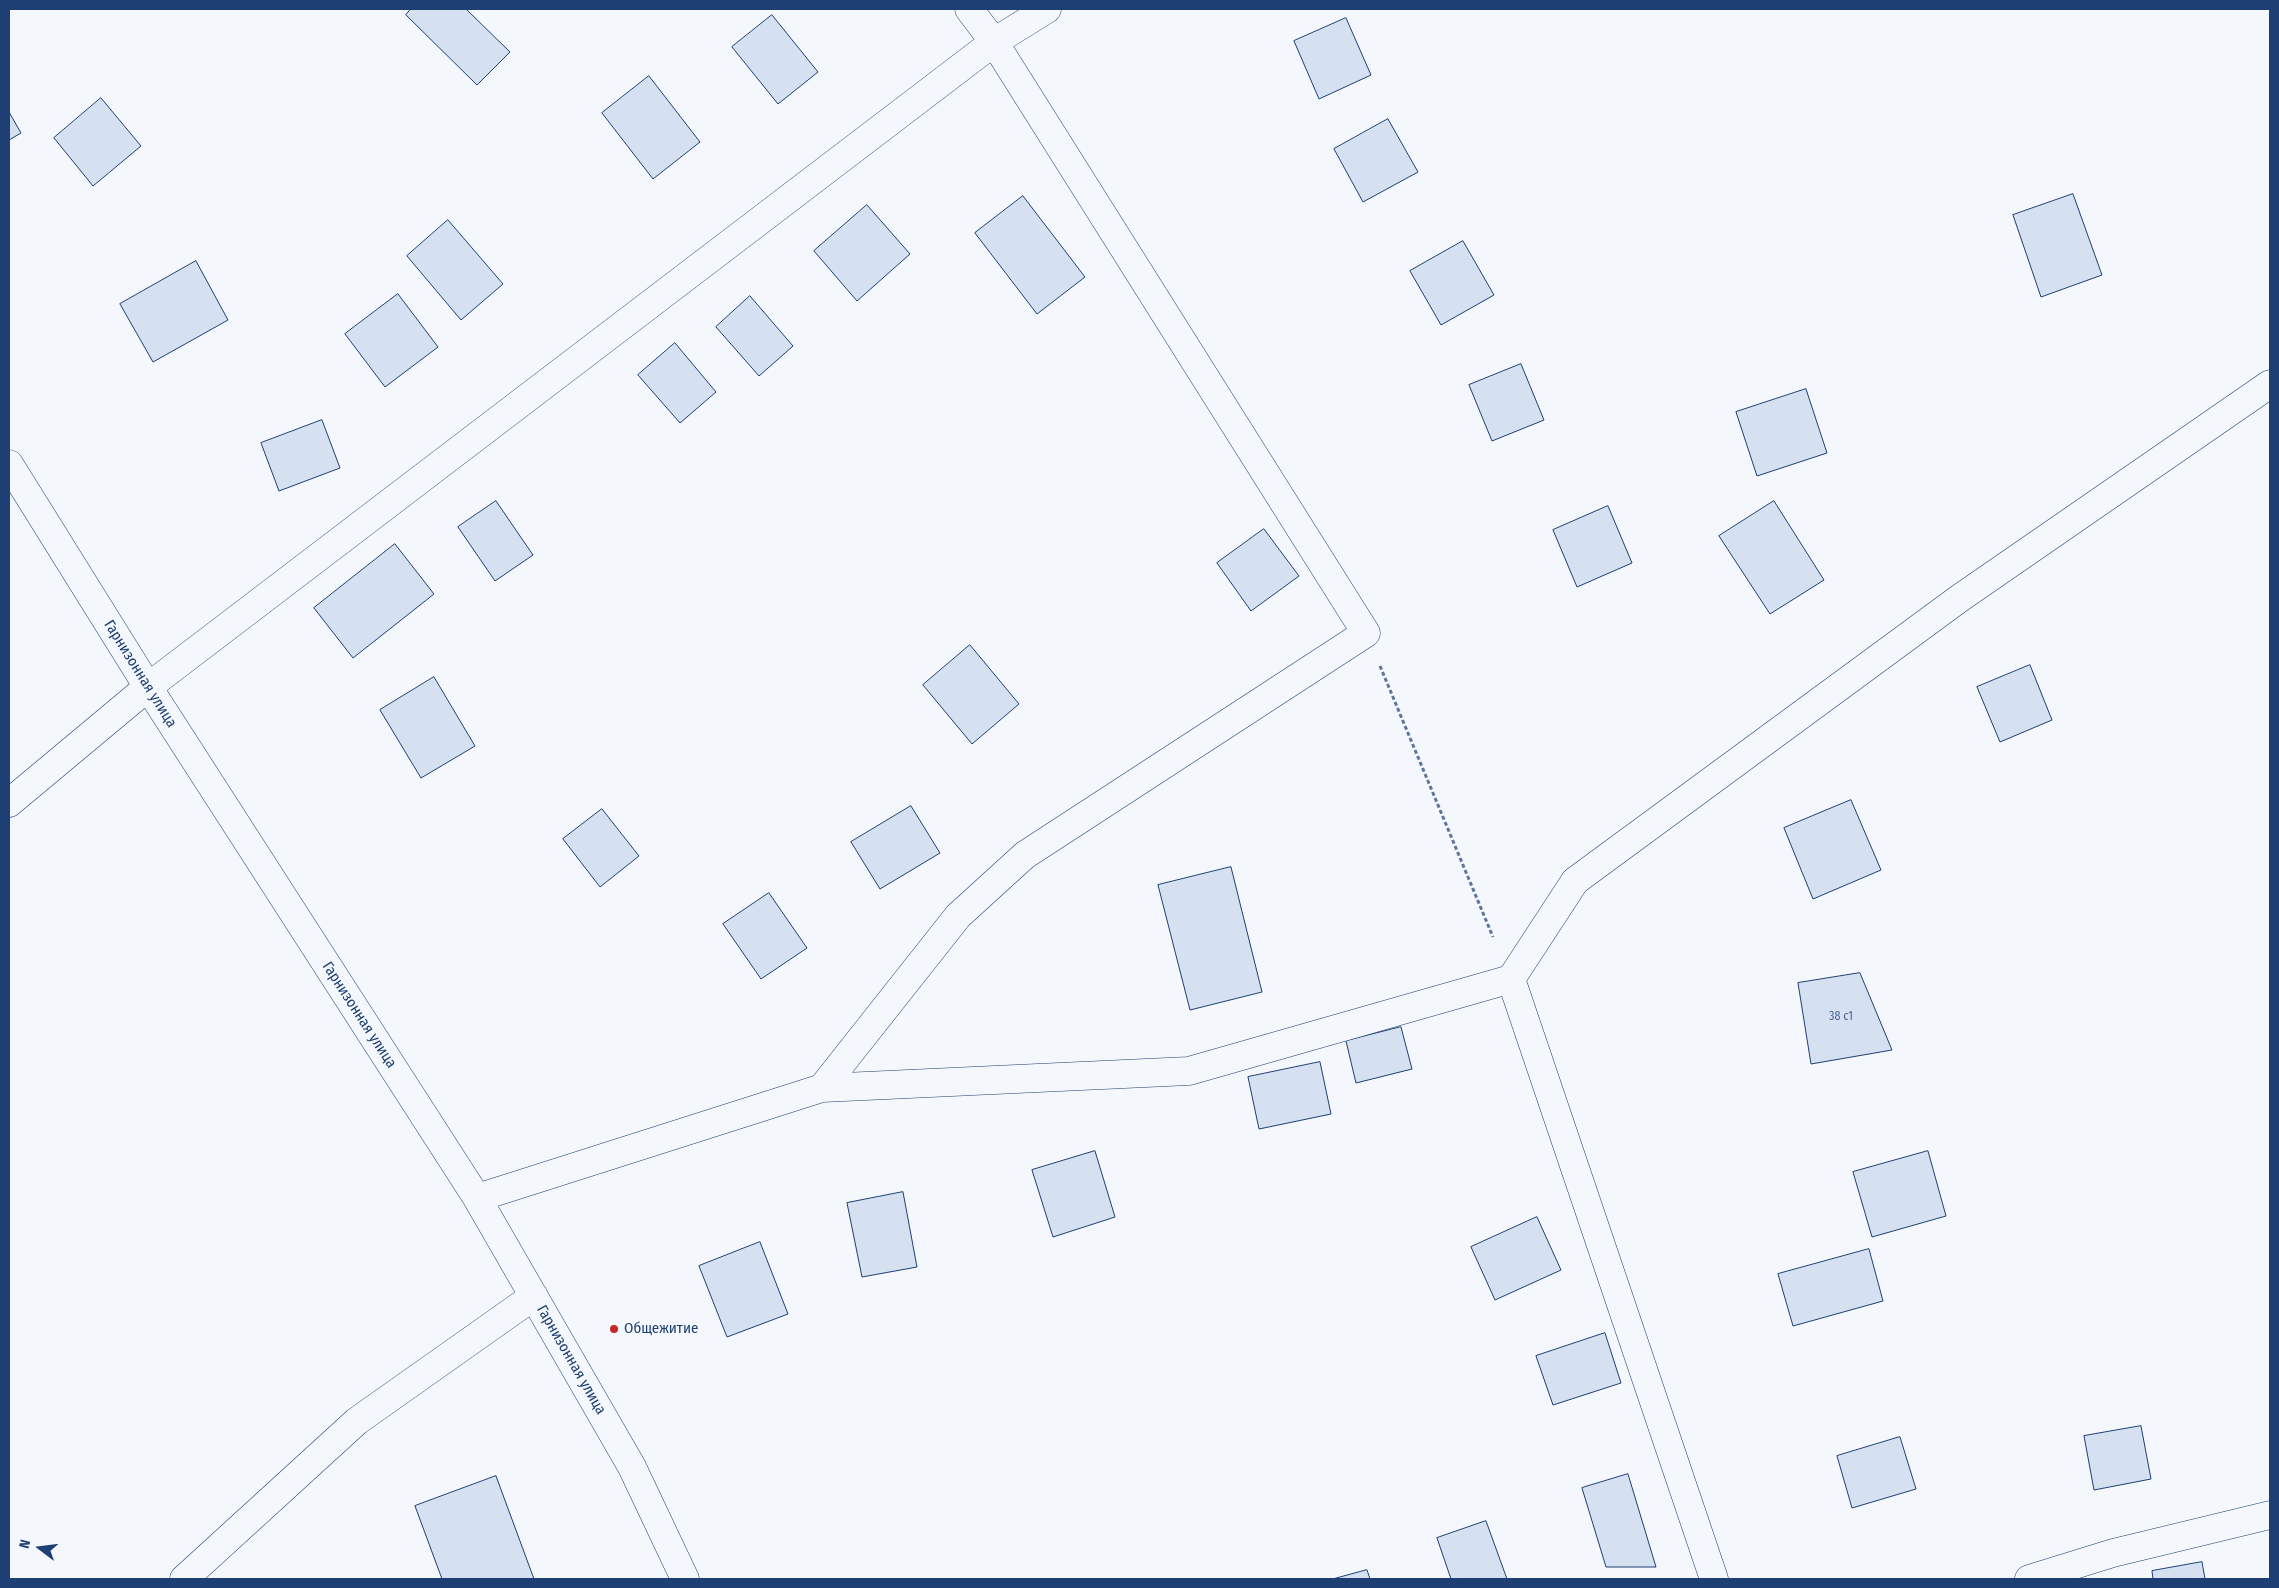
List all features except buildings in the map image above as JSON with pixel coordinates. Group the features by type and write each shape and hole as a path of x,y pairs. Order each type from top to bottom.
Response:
{"street":[{"path":"822,1088 958,916 1025,855 1366,633 994,42 969,9"},
{"path":"9,803 148,687 994,42 1047,9"},
{"path":"477,1198 822,1088 1190,1071 1511,980 1575,881 1960,598 2270,384"},
{"name":"Гарнизонная улица","path":"9,464 148,687 477,1198 632,1467 685,1579"},
{"path":"1511,980 1714,1579"},
{"path":"184,1579 357,1422 534,1296"},
{"path":"2029,1579 2113,1553 2270,1515"}],"path":[{"path":"1366,633 1511,980"}],"place":[{"name":"Общежитие","path":"614,1329"}]}
